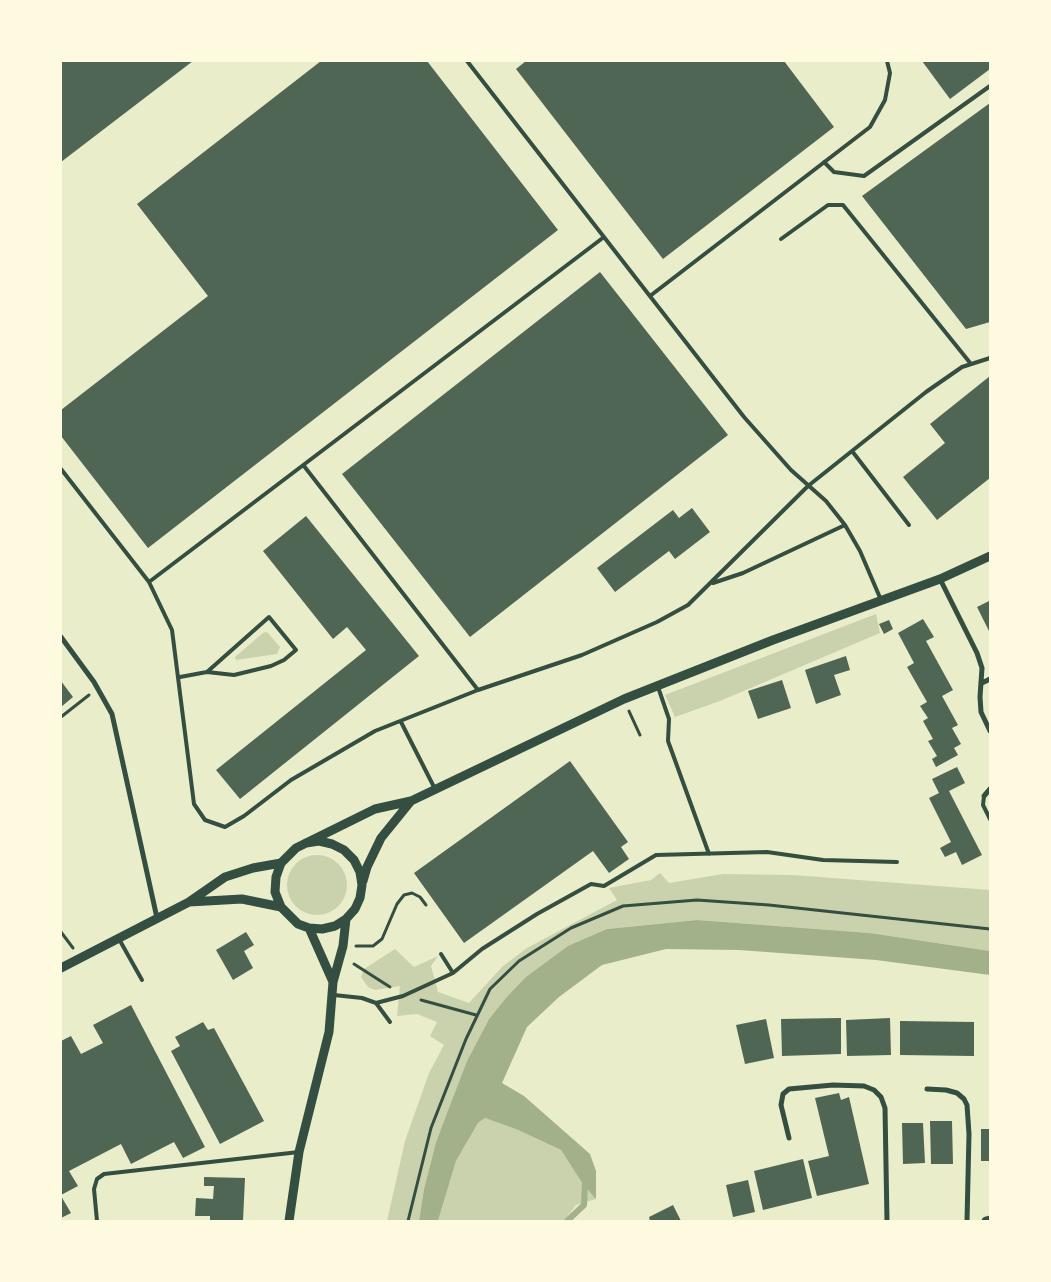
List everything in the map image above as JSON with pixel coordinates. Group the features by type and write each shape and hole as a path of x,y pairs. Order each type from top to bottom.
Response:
{"street":[{"path":"410,801 381,838 367,867 360,898 355,910 346,919 335,926 322,929 309,928 298,924 280,907 275,892 276,877 281,863 296,848 306,843 375,809 410,801 657,685 940,579 990,556"},
{"path":"940,579 977,653 982,668 981,712 990,730"},
{"path":"61,637 98,689 112,714 157,918"},
{"path":"982,683 990,679"},
{"path":"984,796 990,789"},
{"path":"306,843 319,841 332,844 344,850 354,860 360,872 362,885"},
{"path":"61,968 189,902 225,877 253,868 281,863"},
{"path":"189,902 242,899 280,907"},
{"path":"288,1221 298,1152 329,1032 334,995 333,982 341,951 346,919"},
{"path":"309,928 333,982"},
{"path":"789,1138 781,1105 783,1094 789,1089 833,1085 864,1086 874,1090 881,1097 885,1108 887,1221"},
{"path":"927,1089 946,1090 957,1093 964,1099 967,1105 969,1134 967,1221"}],"lane":[{"path":"467,61 744,417 808,486 826,501 845,525 860,551 882,601"},
{"path":"650,296 870,127 884,100 890,73 887,61"},
{"path":"824,162 834,172 864,176 990,86"},
{"path":"780,239 828,205 843,204 971,364"},
{"path":"149,582 604,237"},
{"path":"61,469 149,582 172,630 180,677 194,804 205,820 221,827 231,826 291,780 367,736 478,690 582,655 657,622 688,604 808,486 926,392 962,368 990,358"},
{"path":"852,451 909,525"},
{"path":"304,466 478,690"},
{"path":"711,583 743,573 845,525"},
{"path":"180,677 208,672 234,675 271,666 284,660 296,650 269,617 208,672"},
{"path":"657,685 669,719 668,740 709,854"},
{"path":"401,722 435,789"},
{"path":"984,796 983,805 990,819"},
{"path":"334,995 362,998 376,1003 404,996 453,973 482,949 537,914 591,884 604,886 656,855 767,852 823,860 897,862"},
{"path":"118,938 142,980"},
{"path":"441,954 453,973"},
{"path":"376,1003 390,1022"},
{"path":"96,1221 94,1189 97,1179 104,1174 298,1152"}],"path":[{"path":"61,717 98,689"},
{"path":"624,699 640,735"},
{"path":"341,951 373,946 382,939 397,904 404,895 412,892 420,897 426,905"},
{"path":"408,1221 431,1128 476,1015 490,989 520,962 571,928 623,906 698,900 769,905 990,929"},
{"path":"341,951 404,996 476,1015"}],"shaded area":[{"path":"876,614 880,633 720,701 675,717 665,695"},
{"path":"267,632 280,647 277,654 236,660 235,657 263,633"},
{"path":"311,855 323,855 339,863 345,873 347,885 345,897 339,907 323,915 311,915 295,907 287,891 287,879 295,863"},
{"path":"660,873 669,883 723,874 793,875 990,890 990,951 870,933 697,920 607,929 505,999 489,1019 467,1061 436,1142 424,1189 419,1221 387,1221 405,1141 429,1073 444,1045 430,1036 437,1022 417,1014 397,1016 400,986 375,990 368,987 361,977 364,969 395,949 414,967 438,956 431,966 438,992 469,1003 503,966 527,948 617,900 609,888 651,880"},
{"path":"697,920 870,933 990,951 990,975 876,960 739,950 666,949 602,965 559,997 527,1027 502,1083 524,1096 590,1154 596,1171 596,1199 583,1184 561,1150 518,1130 485,1118 478,1123 456,1161 438,1221 419,1221 424,1189 436,1142 467,1061 489,1019 505,999 526,977 568,946 607,929"},
{"path":"485,1118 518,1130 561,1150 596,1199 576,1205 564,1221 438,1221 456,1161 478,1123"}],"building":[{"path":"61,61 193,61 61,162"},
{"path":"321,61 427,61 558,230 148,548 61,436 61,410 208,296 137,204"},
{"path":"526,61 784,61 834,127 663,259 516,69"},
{"path":"922,61 990,61 990,69 950,99"},
{"path":"990,103 990,322 966,329 862,196"},
{"path":"600,272 728,435 470,637 342,474"},
{"path":"990,376 990,478 937,520 903,477 945,443 930,424"},
{"path":"692,508 710,532 675,559 669,551 615,592 597,568 673,510 679,518"},
{"path":"306,516 419,656 240,799 216,770 366,650 347,627 333,639 263,551"},
{"path":"990,602 990,633 977,607"},
{"path":"923,619 934,637 926,641 953,690 942,696 958,725 952,728 961,744 954,748 958,755 936,767 932,759 937,756 928,741 933,739 923,721 928,718 920,706 927,702 907,667 914,663 898,633"},
{"path":"889,620 893,629 884,634 879,624"},
{"path":"846,656 850,670 834,675 841,695 816,704 805,670"},
{"path":"782,680 791,708 758,719 748,691"},
{"path":"61,681 73,697 61,707"},
{"path":"570,761 628,842 621,847 629,859 609,873 593,851 464,943 414,873"},
{"path":"957,767 965,783 949,791 982,855 962,865 956,852 945,857 940,848 951,842 929,798 939,793 932,779"},
{"path":"246,932 254,945 244,951 253,968 233,980 216,950"},
{"path":"131,1005 205,1147 183,1158 174,1142 131,1164 121,1144 69,1171 78,1186 61,1195 61,1041 71,1036 81,1054 103,1043 93,1025"},
{"path":"841,1018 841,1054 782,1056 781,1019"},
{"path":"890,1018 891,1055 847,1056 846,1020"},
{"path":"766,1019 774,1058 745,1064 736,1025"},
{"path":"900,1021 974,1022 974,1056 900,1055"},
{"path":"203,1022 208,1030 214,1028 264,1121 220,1144 171,1051 180,1046 175,1037"},
{"path":"839,1093 841,1100 849,1097 869,1184 817,1196 808,1161 829,1156 815,1098"},
{"path":"930,1121 952,1121 953,1164 931,1164"},
{"path":"902,1123 923,1123 925,1163 903,1164"},
{"path":"981,1129 990,1129 990,1161 981,1161"},
{"path":"803,1159 812,1198 763,1210 754,1171"},
{"path":"204,1177 245,1178 243,1221 210,1221 210,1216 195,1216 196,1198 213,1199 214,1186 204,1186"},
{"path":"748,1180 755,1212 733,1217 726,1185"},
{"path":"61,1196 71,1213 61,1218"},
{"path":"673,1205 681,1221 650,1221 649,1217"}],"waterway":[{"path":"567,1221 584,1205 585,1182 583,1178"}]}
